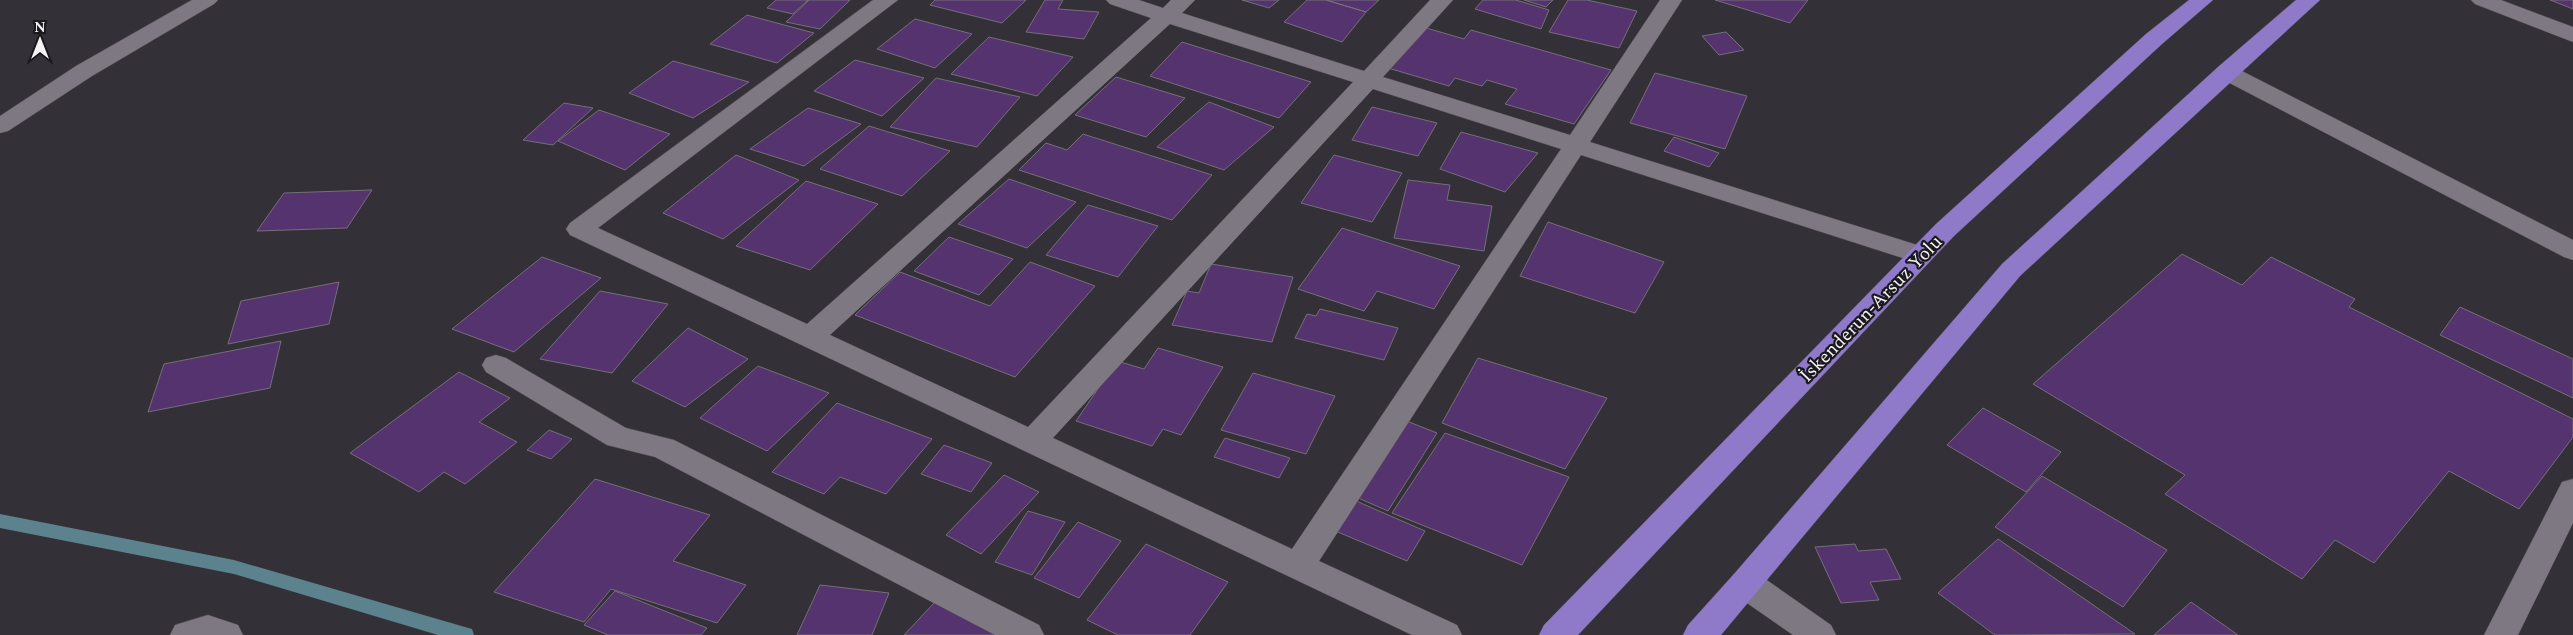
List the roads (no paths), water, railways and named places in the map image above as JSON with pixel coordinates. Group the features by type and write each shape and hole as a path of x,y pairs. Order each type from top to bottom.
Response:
{"main road":[{"name":"İskenderun-Arsuz Yolu","path":"1556,635 1945,230 2140,52 2202,0"},
{"path":"1700,635 1746,584 2011,270 2226,72 2308,0"}],"street":[{"path":"0,126 84,72 207,0"},
{"path":"887,0 579,229 1445,635"},
{"path":"1117,0 1175,8 1368,80 1921,255"},
{"path":"1032,441 1442,0"},
{"path":"1299,565 1671,0"},
{"path":"2482,0 2573,35"},
{"path":"810,337 1175,8"},
{"path":"2226,72 2573,251"},
{"path":"496,366 618,437 663,448 1027,635"},
{"path":"2501,635 2573,491"},
{"path":"1746,584 1819,635"},
{"path":"187,635 208,629 226,635"}],"waterway":[{"path":"0,521 234,567 465,635"}]}
